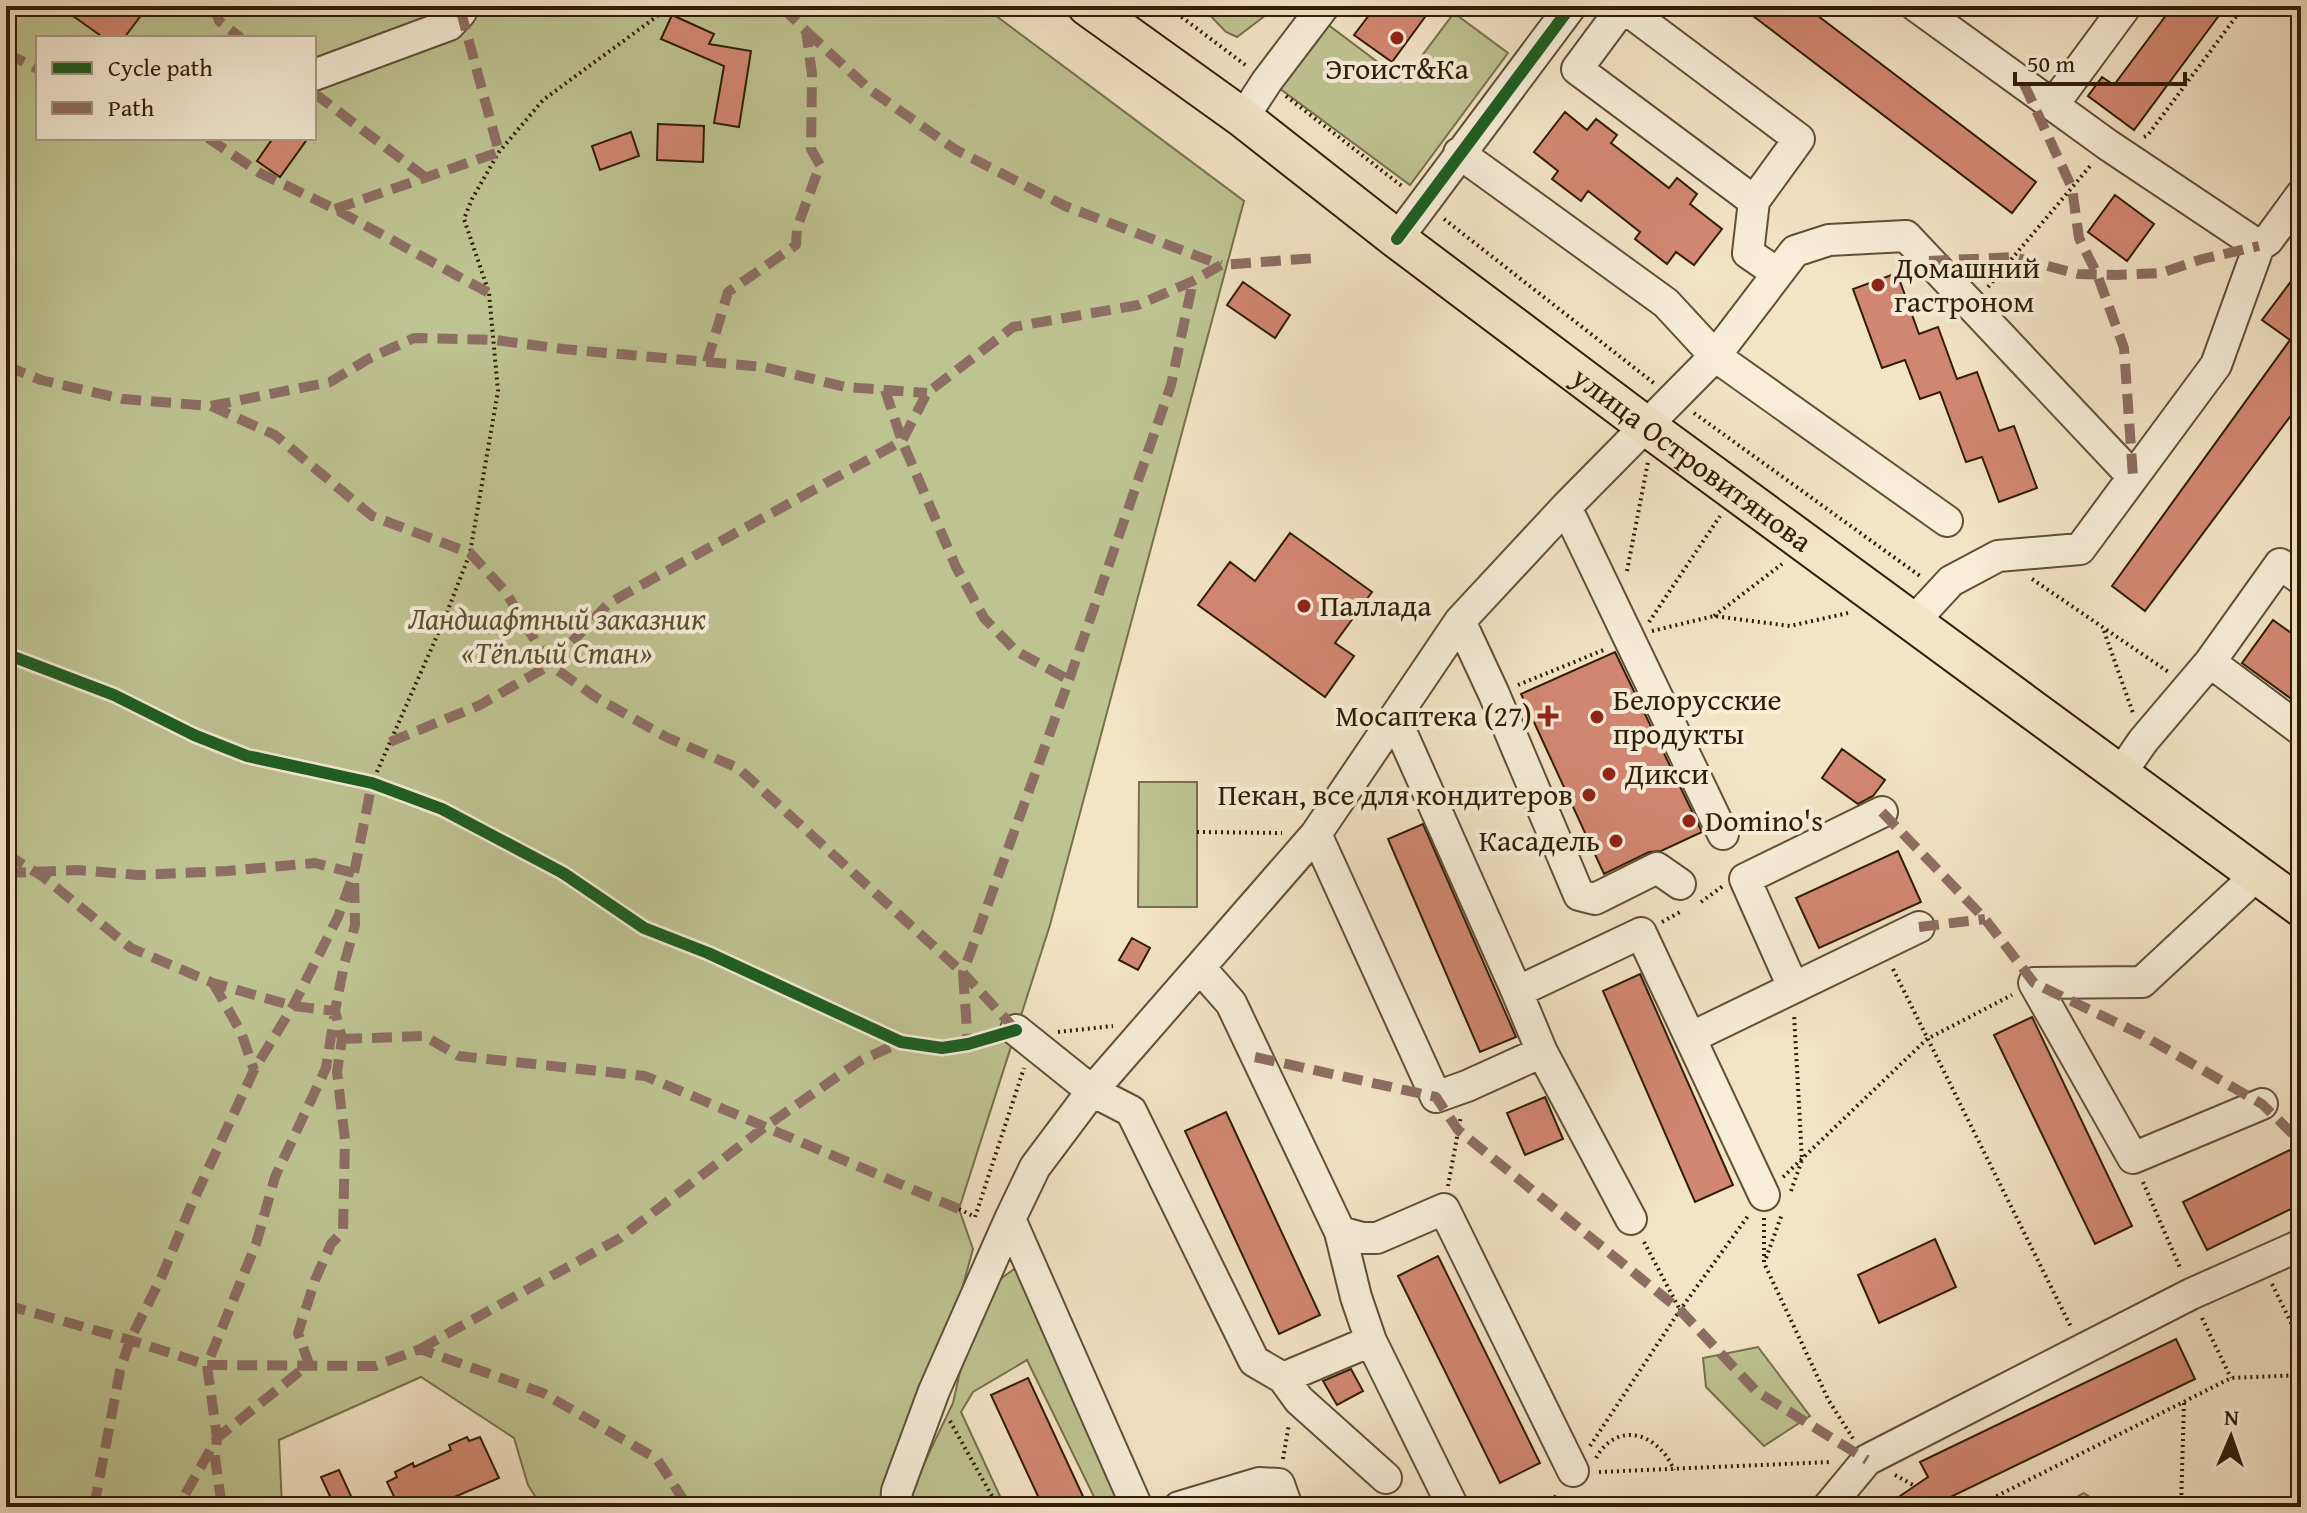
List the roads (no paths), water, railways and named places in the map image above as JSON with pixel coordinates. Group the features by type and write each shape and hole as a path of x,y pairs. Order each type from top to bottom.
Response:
{"main road":[{"name":"улица Островитянова","path":"1087,6 1243,118 1397,239 1647,444 1914,621 2301,907"}],"street":[{"path":"316,74 449,25 461,12 462,6"},
{"path":"1243,118 1324,6"},
{"path":"1397,239 1571,6"},
{"path":"1916,6 2053,105 2121,140 2259,246"},
{"path":"2053,105 2126,6"},
{"path":"1754,201 1577,69 1623,7 1799,139 1754,201 1748,253 1777,273"},
{"path":"1459,153 1666,303 1715,356 1947,521"},
{"path":"1914,621 1951,581 1998,556 2080,549 2216,365 2259,246 2268,240 2301,195"},
{"path":"896,1507 897,1491 934,1391 1035,1167 1092,1091 1316,834 1460,621 1566,507 1647,444 1673,398 1715,356 1795,251 1829,240 1906,236 2133,477"},
{"path":"1566,507 1723,834"},
{"path":"2121,773 2143,741 2210,662 2280,564 2301,579"},
{"path":"1460,621 1579,895 1595,899 1657,868 1680,884"},
{"path":"2210,662 2301,730"},
{"path":"1395,718 1542,1052 1631,1219"},
{"path":"1793,987 1745,879 1882,812"},
{"path":"1316,834 1436,1097 1542,1052"},
{"path":"2257,875 2142,982 2034,983 2133,1158 2262,1104"},
{"path":"1692,1037 1919,927"},
{"path":"1517,992 1641,933 1764,1195"},
{"path":"1201,969 1231,1003 1340,1232 1371,1341 1453,1507"},
{"path":"1024,1035 1092,1091 1131,1111 1254,1361 1291,1389 1386,1478"},
{"path":"1340,1232 1362,1238 1377,1238 1444,1209 1582,1472"},
{"path":"1010,1219 1137,1507"},
{"path":"1828,1507 1867,1460 2191,1294 2301,1245"},
{"path":"1291,1389 1371,1341"},
{"path":"1179,1507 1259,1483 1283,1496"}],"place":[{"name":"Эгоист&Ка","path":"1397,38"},
{"name":"Домашний гастроном","path":"1878,285"},
{"name":"Паллада","path":"1304,606"},
{"name":"Мосаптека (27)","path":"1548,716"},
{"name":"Белорусские продукты","path":"1597,717"},
{"name":"Дикси","path":"1609,774"},
{"name":"Пекан, все для кондитеров","path":"1589,795"},
{"name":"Domino's","path":"1689,821"},
{"name":"Касадель","path":"1616,841"}],"park label":[{"name":"Ландшафтный заказник «Тёплый Стан»","path":"557,636"}]}
